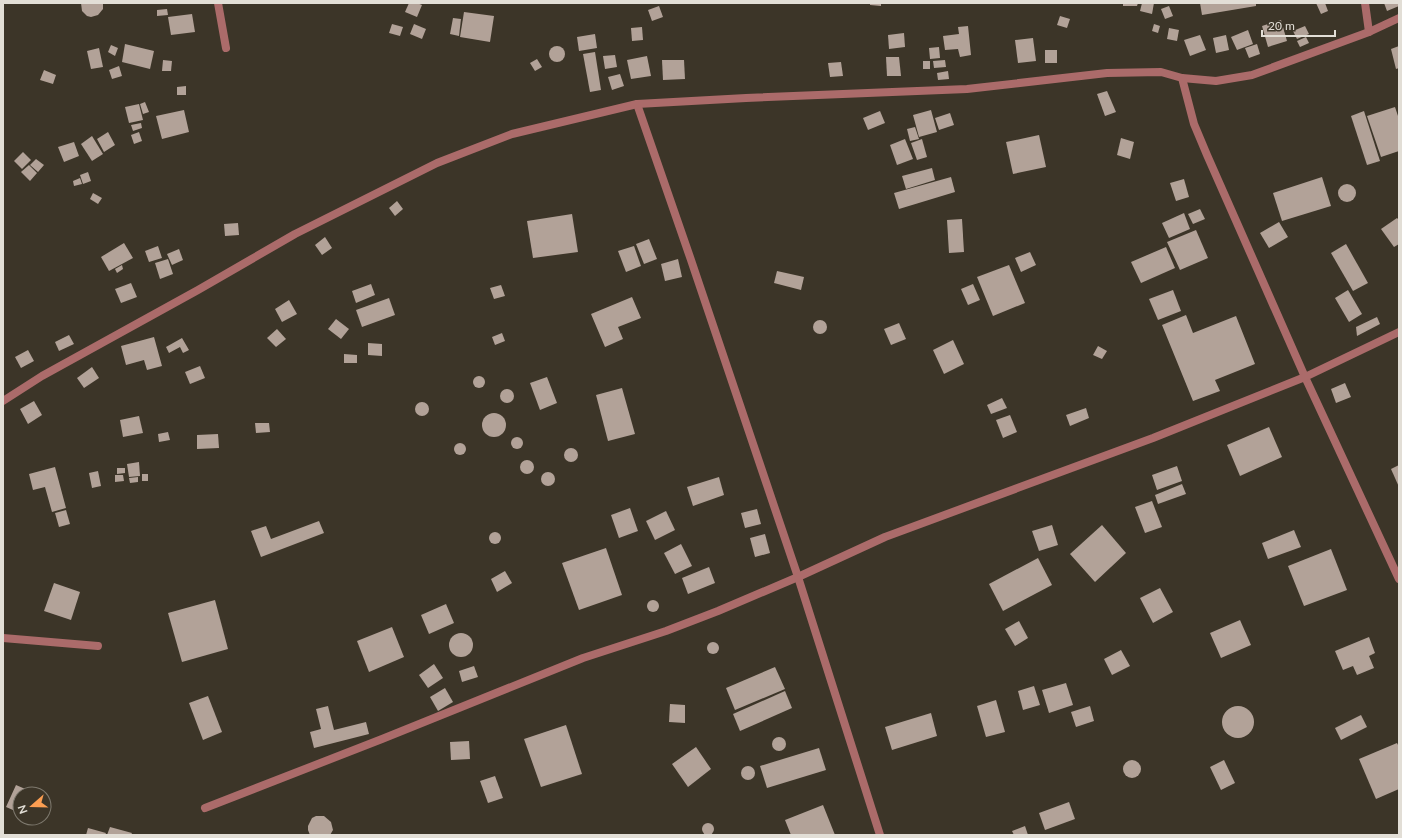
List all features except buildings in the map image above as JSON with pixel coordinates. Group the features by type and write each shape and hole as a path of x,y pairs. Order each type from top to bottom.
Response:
{"street":[{"path":"218,3 226,48"},
{"path":"1365,3 1370,32"},
{"path":"3,401 42,376 198,290 295,234 437,163 512,134 637,104 967,89 1107,73 1161,72 1182,78 1216,81 1252,75 1370,32 1399,18"},
{"path":"1182,78 1194,124 1305,377 1399,579"},
{"path":"637,104 798,577 880,835"},
{"path":"205,808 583,658 681,625 798,577 885,537 1153,438 1305,377 1399,332"},
{"path":"3,638 98,646"}]}
